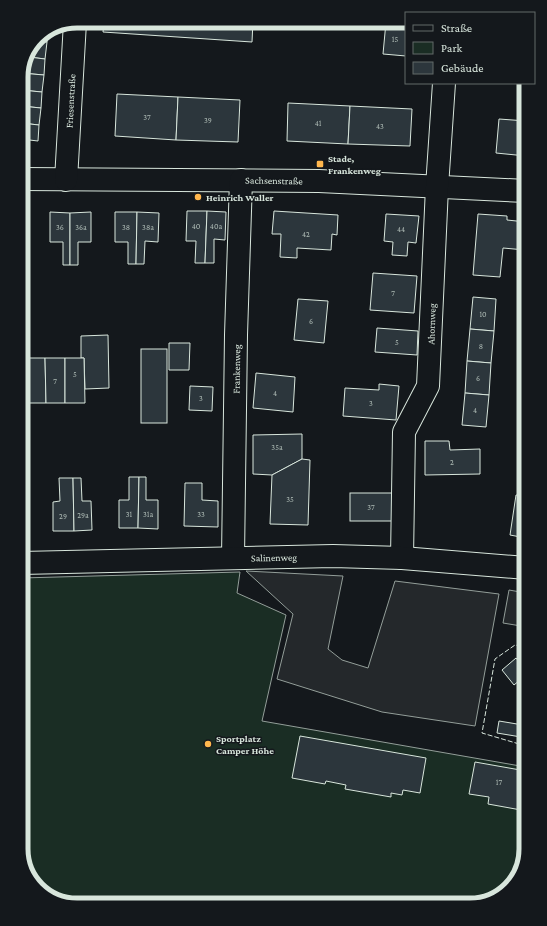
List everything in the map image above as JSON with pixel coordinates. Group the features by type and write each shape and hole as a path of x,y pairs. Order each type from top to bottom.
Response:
{"street":[{"name":"Friesenstraße","path":"66,180 75,28"},
{"name":"Ahornweg","path":"402,558 404,432 428,386 437,187 444,84"},
{"name":"Sachsenstraße","path":"28,179 319,181 519,191"},
{"name":"Frankenweg","path":"233,558 236,335 241,180"},
{"name":"Salinenweg","path":"28,563 333,556 402,558 519,567"}],"green space":[{"name":"Sportplatz Camper Höhe","path":"240,572 237,593 286,615 262,721 519,766 519,855 511,876 497,890 476,898 74,898 55,893 50,890 40,881 33,871 28,849 28,578"}],"shaded area":[{"path":"246,571 343,576 328,649 342,660 368,668 395,581 499,594 475,726 382,712 277,679 293,614"},
{"path":"509,590 519,592 519,626 503,623"}],"building":[{"path":"103,28 253,28 252,42 103,32"},
{"path":"385,28 405,28 405,56 383,54"},
{"path":"43,42 47,42 45,59 32,57"},
{"path":"32,57 45,59 44,75 28,74"},
{"path":"28,74 44,75 42,92 28,91"},
{"path":"28,91 42,92 41,108 28,107"},
{"path":"117,94 178,97 176,140 115,136"},
{"path":"178,97 240,100 238,142 176,140"},
{"path":"288,103 350,106 348,144 287,141"},
{"path":"350,106 412,109 410,146 348,144"},
{"path":"28,107 41,108 39,125 28,124"},
{"path":"499,119 519,120 519,155 496,153"},
{"path":"28,124 39,125 38,141 28,140"},
{"path":"187,211 207,211 205,263 195,263 196,241 186,241"},
{"path":"207,211 226,212 225,240 214,239 214,263 205,263"},
{"path":"274,211 338,215 337,235 332,234 331,250 297,248 297,258 280,257 281,234 272,234"},
{"path":"50,212 70,213 70,265 63,265 63,242 50,242"},
{"path":"91,212 91,242 78,242 78,265 70,265 70,213"},
{"path":"115,212 137,212 136,264 128,264 128,242 115,242"},
{"path":"137,212 159,213 158,242 145,241 144,264 136,264"},
{"path":"386,214 419,216 416,243 408,242 407,256 392,255 393,242 384,241"},
{"path":"478,214 507,216 507,220 519,221 519,249 503,248 500,277 473,275"},
{"path":"373,273 417,276 414,313 370,310"},
{"path":"473,297 496,299 494,331 470,329"},
{"path":"298,299 328,301 324,343 294,340"},
{"path":"377,328 418,331 417,355 375,352"},
{"path":"470,329 494,331 491,363 467,361"},
{"path":"108,335 109,388 85,389 84,358 81,358 81,336"},
{"path":"169,343 190,343 189,370 169,370"},
{"path":"141,349 167,349 167,423 141,423"},
{"path":"28,358 45,358 46,403 28,403"},
{"path":"45,358 65,358 65,403 46,403"},
{"path":"65,358 84,358 85,403 65,403"},
{"path":"467,361 491,363 489,395 465,393"},
{"path":"256,373 295,377 293,412 253,408"},
{"path":"379,384 399,386 396,420 343,416 345,388 379,390"},
{"path":"190,386 213,387 212,411 189,410"},
{"path":"465,393 489,395 486,427 462,425"},
{"path":"302,434 302,459 272,475 253,474 253,435"},
{"path":"425,441 449,441 450,450 480,449 480,474 425,475"},
{"path":"302,459 310,460 308,525 270,524 272,475"},
{"path":"129,477 139,477 138,528 119,528 119,500 129,500"},
{"path":"139,477 146,477 146,500 158,500 158,529 138,528"},
{"path":"59,478 73,478 74,531 53,531 53,502 60,501"},
{"path":"73,478 81,478 82,501 91,501 92,530 74,531"},
{"path":"185,483 202,483 202,500 218,501 218,527 184,526"},
{"path":"350,493 392,493 392,521 350,521"},
{"path":"516,495 519,495 519,537 510,535"},
{"path":"516,658 519,662 519,681 514,685 502,670"},
{"path":"499,721 519,724 519,737 497,733"},
{"path":"300,736 426,758 420,793 403,790 402,795 391,793 391,797 345,789 346,785 326,781 325,784 292,778"},
{"path":"475,762 519,770 519,810 488,804 489,797 469,794"}],"fence":[{"path":"519,646 515,645 495,659 482,733 519,744"}],"place":[{"name":"Stade, Frankenweg","path":"320,164"},
{"name":"Heinrich Waller","path":"198,197"},
{"name":"Sportplatz Camper Höhe","path":"208,744"}]}
